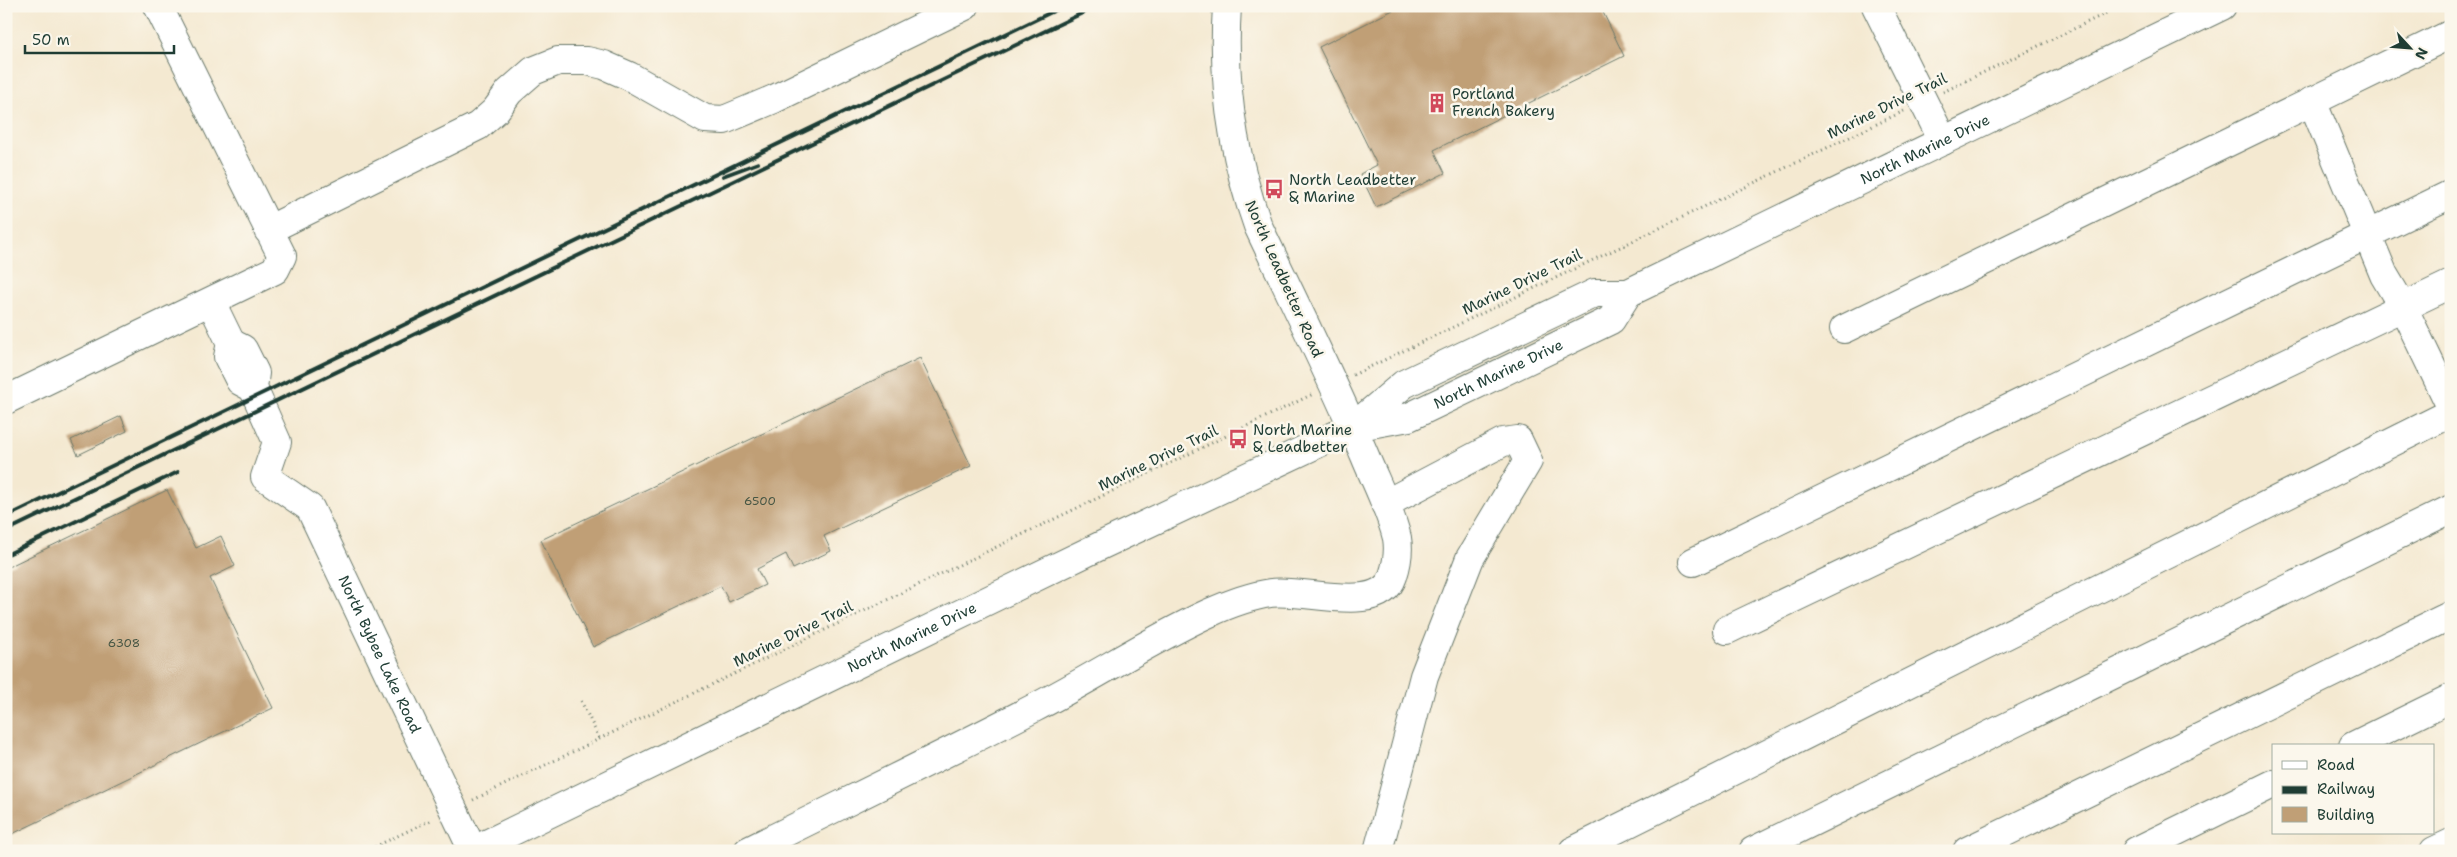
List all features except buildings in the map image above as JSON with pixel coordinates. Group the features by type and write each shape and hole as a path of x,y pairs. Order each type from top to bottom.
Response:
{"main road":[{"path":"6,400 275,270 282,256 158,6"},
{"path":"268,230 478,126 495,111 509,92 533,71 558,61 587,61 604,65 630,76 705,119 724,120 758,106 965,6"},
{"name":"North Leadbetter Road","path":"748,851 1037,707 1166,633 1231,603 1273,592 1308,592 1332,597 1366,598 1383,592 1392,580 1397,561 1398,541 1385,504 1353,427 1258,226 1246,192 1234,143 1229,95 1225,40 1227,6"},
{"path":"1876,6 1943,141"},
{"name":"North Marine Drive","path":"472,851 1102,545 1353,427 1409,417 1611,320 1628,294 1943,141 2206,10"},
{"path":"1844,329 2451,34"},
{"path":"2312,101 2384,274 2403,307 2451,408"},
{"path":"1693,562 2451,194"},
{"path":"1727,630 2451,284"},
{"name":"North Bybee Lake Road","path":"210,302 232,343 243,349 256,374 253,388 277,442 265,477 310,508 454,809 472,851"},
{"path":"1573,851 2451,413"},
{"path":"1378,851 1430,660 1470,558 1528,461 1518,440 1503,442 1385,504"},
{"path":"1753,851 2451,509"},
{"path":"1966,851 2451,615"},
{"path":"2357,744 2451,698"},
{"path":"2136,851 2272,784"},
{"path":"2434,851 2451,843"}],"path":[{"name":"Marine Drive Trail","path":"366,851 600,740 1332,384 2121,6"},
{"path":"581,701 600,740"}],"railway":[{"path":"6,517 1064,6"},
{"path":"6,531 1097,6"},
{"path":"723,176 758,163"},
{"path":"6,555 178,472"}],"place":[{"name":"Portland French Bakery","path":"1437,103"},
{"name":"North Leadbetter & Marine","path":"1274,189"},
{"name":"North Marine & Leadbetter","path":"1238,439"}]}
